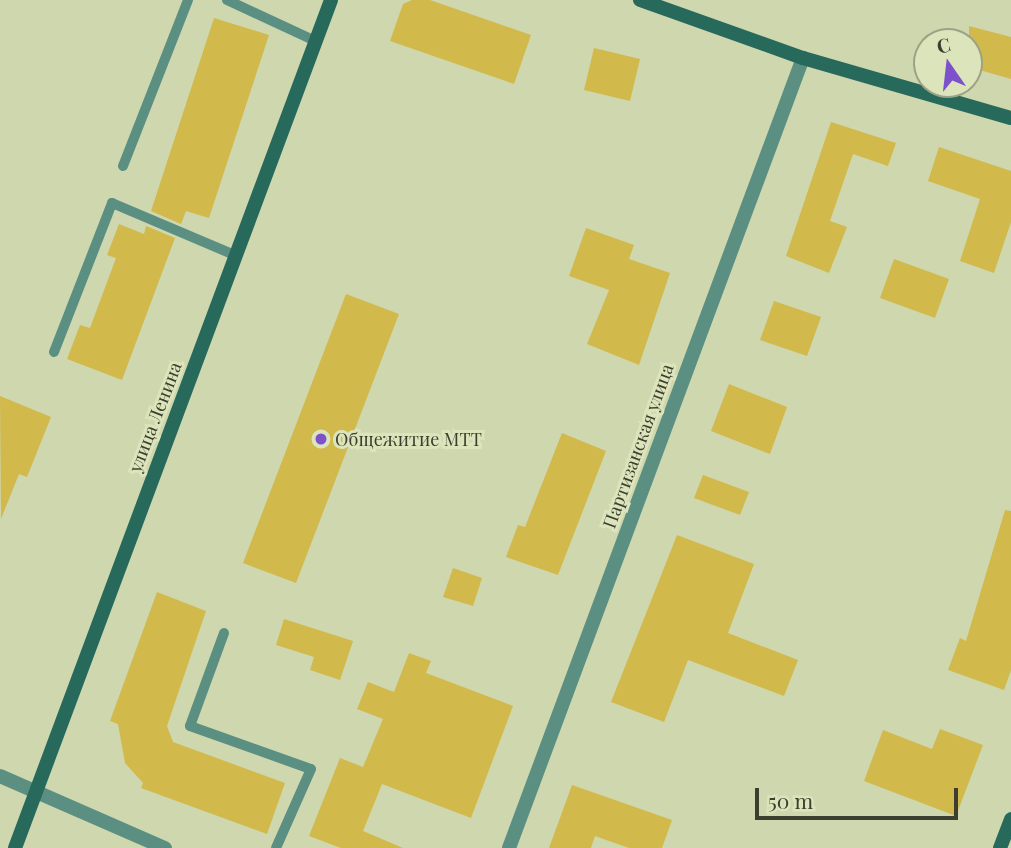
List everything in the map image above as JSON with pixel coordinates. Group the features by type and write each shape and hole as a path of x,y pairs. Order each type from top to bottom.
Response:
{"main road":[{"name":"улица Ленина","path":"15,848 34,790 237,256 313,40 331,0"},
{"path":"640,0 803,58 1011,118"},
{"path":"1000,848 1011,819"}],"street":[{"name":"Партизанская улица","path":"509,848 803,58"},
{"path":"0,776 165,848"}],"lane":[{"path":"123,166 188,0"},
{"path":"227,0 313,40"},
{"path":"54,352 112,202 237,256"},
{"path":"224,634 190,726 311,769 276,848"}],"building":[{"path":"412,0 430,0 531,35 514,84 390,41 403,4"},
{"path":"214,18 269,35 209,218 186,211 181,224 151,211"},
{"path":"983,30 1011,37 1011,79 983,71"},
{"path":"594,48 640,59 630,101 584,90"},
{"path":"831,122 896,143 888,166 853,154 830,221 847,227 829,273 786,256"},
{"path":"939,147 1011,171 1011,222 994,273 960,261 980,199 928,181"},
{"path":"119,224 144,234 146,226 175,238 122,380 67,359 80,325 90,328 116,258 107,255"},
{"path":"586,228 634,245 629,259 670,273 639,365 587,344 609,290 569,276"},
{"path":"894,259 949,279 935,318 880,298"},
{"name":"Общежитие МТТ","path":"346,294 399,314 296,583 243,563"},
{"path":"774,301 821,317 807,356 760,340"},
{"path":"729,384 787,407 770,454 711,431"},
{"path":"0,396 51,417 27,477 19,474 1,519"},
{"path":"562,433 606,451 558,575 506,557 518,525 525,527"},
{"path":"703,475 749,492 740,515 694,498"},
{"path":"1005,510 1011,511 1011,670 1004,690 948,670 960,638 966,641"},
{"path":"677,535 754,564 728,633 798,660 784,696 688,660 664,722 611,702"},
{"path":"453,568 482,578 473,606 443,597"},
{"path":"157,592 206,611 167,726 173,742 285,783 267,834 141,788 143,783 125,763 118,724 110,721"},
{"path":"284,619 353,641 340,680 310,670 314,657 276,645"},
{"path":"409,653 431,661 426,673 513,706 471,818 382,784 363,831 403,848 341,848 309,836 340,758 363,767 383,719 357,709 368,682 394,692"},
{"path":"940,729 983,745 956,816 864,781 883,730 932,749"},
{"path":"572,785 672,820 662,848 629,848 595,836 591,848 549,848"}],"place":[{"name":"Общежитие МТТ","path":"321,439"}]}
